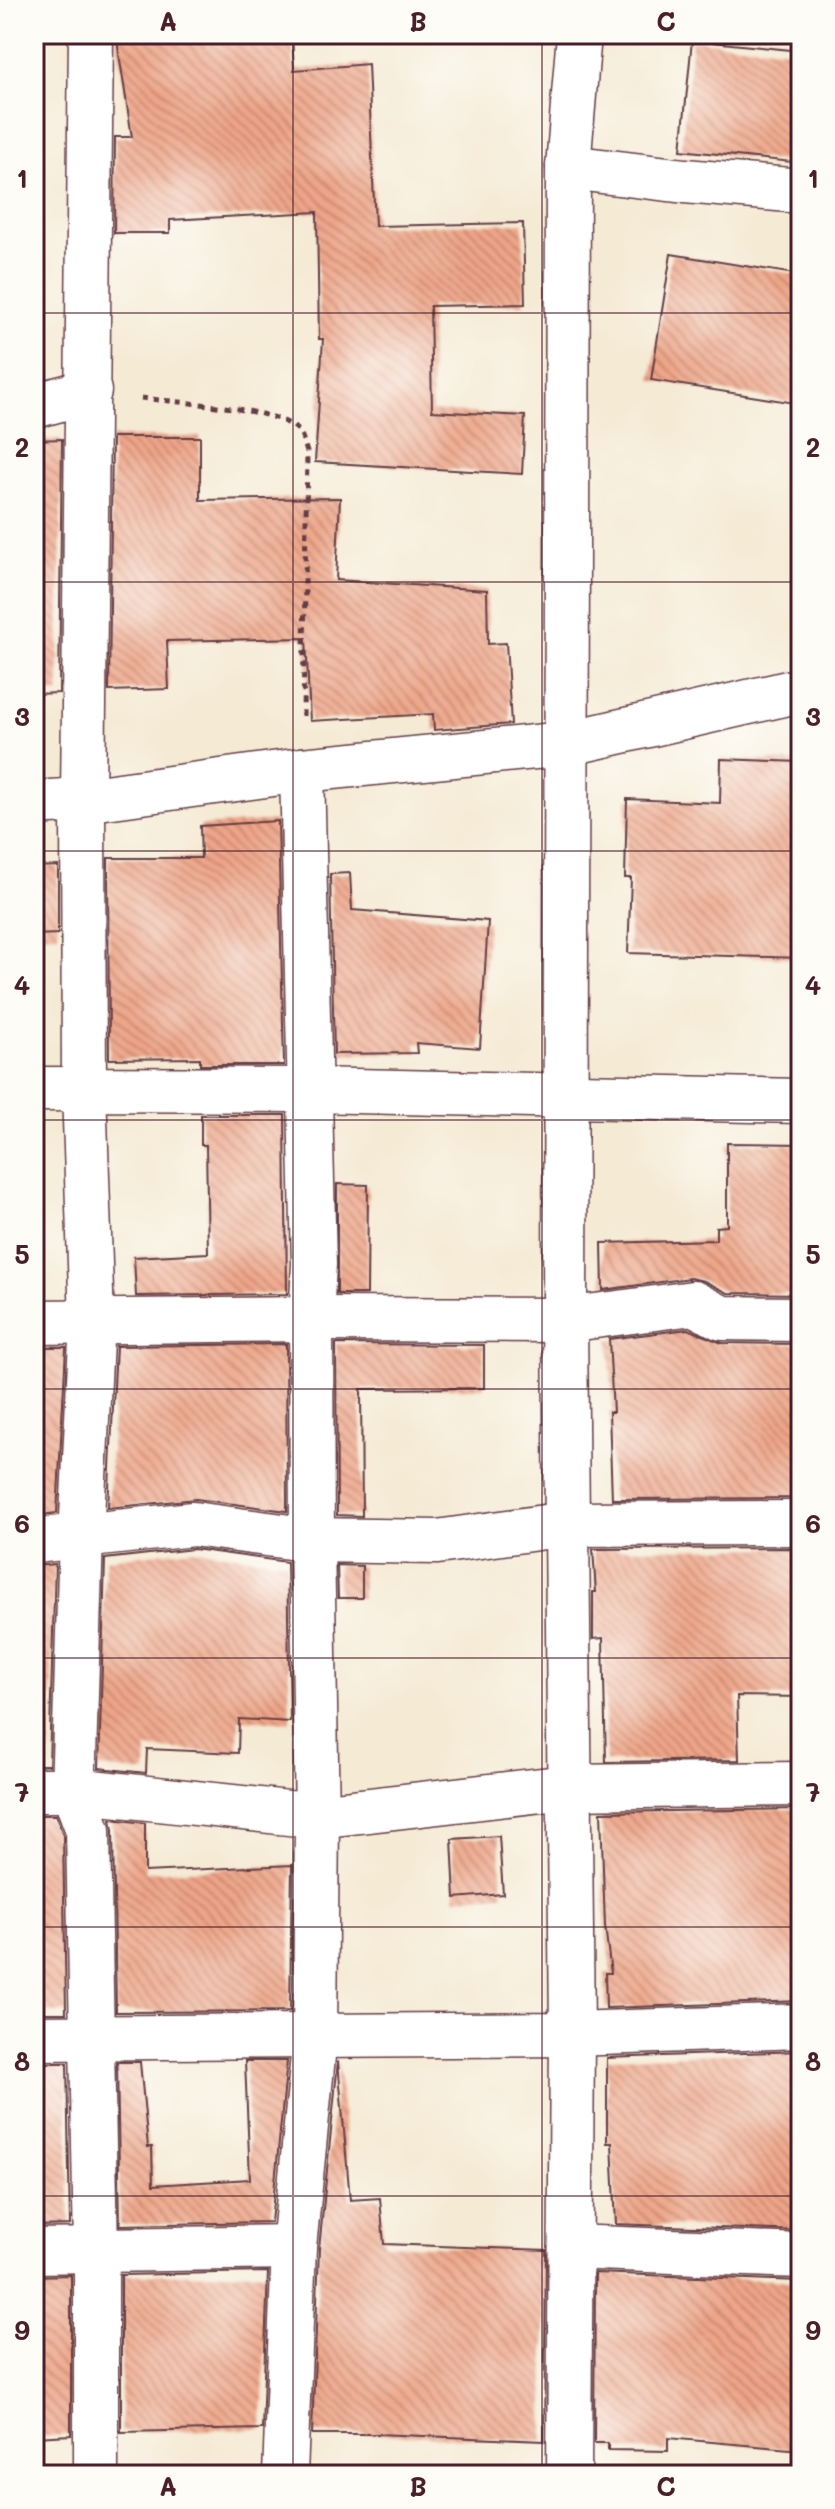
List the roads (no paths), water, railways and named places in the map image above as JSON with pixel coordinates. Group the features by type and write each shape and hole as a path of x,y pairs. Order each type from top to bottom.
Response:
{"street":[{"path":"91,34 83,800 84,1090 92,1321 81,1537 54,1790 88,1830 96,2251 96,2475"},
{"path":"569,2475 572,2034 566,1524 565,744 568,167 579,34"},
{"path":"568,167 801,191"},
{"path":"34,406 89,391"},
{"path":"34,803 83,800 302,770 565,744 801,690"},
{"path":"285,2475 294,2247 315,2036 317,1816 311,1319 314,1264 302,770"},
{"path":"34,1089 567,1094 801,1101"},
{"path":"34,1322 565,1320 693,1303 722,1318 801,1319"},
{"path":"34,1541 193,1524 312,1540 437,1542 566,1524 801,1523"},
{"path":"54,1790 317,1816 568,1787 801,1784"},
{"path":"34,2038 572,2034 801,2026"},
{"path":"34,2251 294,2247"},
{"path":"571,2247 801,2256"}]}
